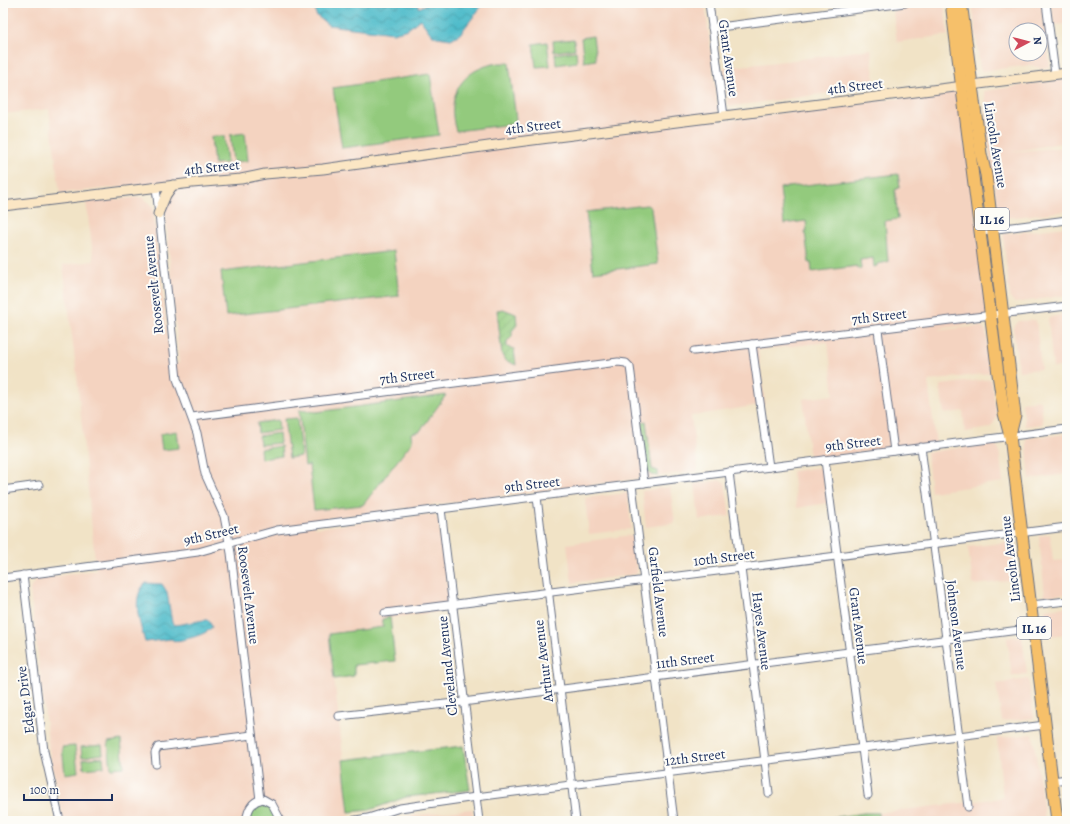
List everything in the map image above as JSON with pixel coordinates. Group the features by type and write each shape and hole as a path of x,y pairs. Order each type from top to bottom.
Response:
{"main road":[{"name":"Lincoln Avenue","path":"955,3 952,10 986,175 994,229 1015,414 1010,436"},
{"name":"Lincoln Avenue","path":"959,3 962,9 967,86 980,230 1004,413 1010,436 1057,821"}],"street":[{"name":"Grant Avenue","path":"709,3 724,116"},
{"path":"712,28 904,3"},
{"path":"1046,3 1055,74"},
{"name":"4th Street","path":"3,206 173,185 241,179 265,174 323,169 724,116 1067,73"},
{"path":"158,214 166,195 173,185"},
{"name":"Roosevelt Avenue","path":"156,187 175,368 180,391 198,433 203,469 224,516 229,545 260,800"},
{"path":"980,230 1067,220"},
{"name":"7th Street","path":"694,351 1067,306"},
{"path":"878,330 894,451"},
{"path":"752,344 769,467"},
{"name":"7th Street","path":"192,416 618,362 626,363 630,367 644,483"},
{"name":"9th Street","path":"3,578 198,552 287,529 1067,429"},
{"name":"Johnson Avenue","path":"921,447 968,807"},
{"name":"Grant Avenue","path":"825,460 868,795"},
{"name":"Hayes Avenue","path":"729,472 769,793"},
{"name":"Garfield Avenue","path":"632,484 674,821"},
{"path":"3,490 39,485"},
{"name":"Arthur Avenue","path":"537,497 559,690 576,821"},
{"name":"Cleveland Avenue","path":"441,509 463,702 479,821"},
{"name":"10th Street","path":"385,613 1067,527"},
{"name":"Edgar Drive","path":"23,576 44,751 60,821"},
{"path":"1031,605 1067,601"},
{"name":"11th Street","path":"339,716 559,690 1034,628"},
{"name":"12th Street","path":"350,821 368,818 400,808 476,797 1045,725"},
{"path":"156,764 154,753 158,747 252,735"},
{"path":"1052,781 1067,779"},
{"path":"246,821 250,808 260,800 268,801 272,804 281,821"}],"shaded area":[{"path":"3,3 705,3 719,121 955,91 961,99 989,322 938,329 943,330 981,326 986,331 990,373 928,381 936,444 810,459 803,399 834,395 828,342 758,350 765,404 691,416 698,471 314,520 315,528 434,514 438,520 451,610 383,619 383,627 329,634 350,816 338,818 338,821 64,821 49,750 30,589 35,581 39,579 96,570 77,376 63,265 94,261 86,202 141,197 153,207 171,364 179,363 163,183 60,193 49,109 3,114"},
{"path":"972,3 1042,3 1044,22 1008,22 1008,62 1048,62 1048,51 1050,67 1041,68 1030,65 982,71 980,69"},
{"path":"1051,3 1067,3 1067,24 1054,25"},
{"path":"944,4 948,35 897,42 893,11"},
{"path":"871,49 875,87 733,106 729,105 723,68 795,60"},
{"path":"1067,79 1067,142 1010,152 1067,147 1067,211 1004,218 999,212 992,173 984,91"},
{"path":"1067,227 1067,295 1015,303 1010,298 1003,234"},
{"path":"1067,313 1067,366 1053,368 1048,318"},
{"path":"1036,320 1041,369 1019,371 1013,328 1019,321"},
{"path":"991,379 997,418 990,428 965,432 963,411 944,414 940,385"},
{"path":"1041,400 1043,424 1025,426 1022,402"},
{"path":"1067,434 1067,474 1030,479 1026,438"},
{"path":"994,444 999,449 1003,482 931,492 927,452"},
{"path":"822,467 827,503 797,508 792,471"},
{"path":"721,480 725,483 730,516 699,520 695,484"},
{"path":"670,487 675,523 646,527 642,491"},
{"path":"628,493 631,529 589,534 585,498"},
{"path":"1050,534 1053,561 1067,560 1067,594 1045,596 1039,536"},
{"path":"632,535 637,574 572,583 567,544"},
{"path":"1010,542 1015,580 973,585 968,547"},
{"path":"1067,607 1067,634 1048,636 1045,609"},
{"path":"1022,636 1027,674 1012,676 1007,638"},
{"path":"1028,679 1034,718 1002,721 996,684"},
{"path":"1033,734 1045,821 878,821 878,813 1003,798 997,738"},
{"path":"472,809 474,821 394,821 393,819 409,816"}],"green space":[{"path":"593,36 596,60 584,62 581,38"},
{"path":"574,39 575,49 554,52 553,41"},
{"path":"547,42 550,66 536,67 533,44"},
{"path":"576,51 577,62 556,65 555,54"},
{"path":"499,63 509,63 516,119 512,124 456,131 453,118 453,106 455,95 460,86 466,77 475,71 486,66"},
{"path":"430,74 439,135 342,148 333,88"},
{"path":"245,133 248,161 233,162 230,135"},
{"path":"224,136 227,163 214,164 211,137"},
{"path":"898,174 900,187 895,190 898,219 885,221 888,262 877,264 877,266 874,267 873,258 860,260 861,268 857,269 857,266 812,272 811,263 809,263 805,232 807,232 806,221 784,224 780,188"},
{"path":"647,205 651,208 658,264 593,272 586,212"},
{"path":"394,251 399,296 226,316 221,272"},
{"path":"503,309 516,314 517,325 512,331 512,337 507,341 507,347 514,349 516,365 505,360 502,355 497,310"},
{"path":"446,395 420,431 411,433 412,442 363,505 314,510 309,465 305,466 299,410 316,412"},
{"path":"297,418 301,456 289,458 284,419"},
{"path":"278,420 279,430 258,433 257,423"},
{"path":"646,421 652,469 658,471 658,476 651,475 647,471 642,422"},
{"path":"177,431 179,448 162,450 160,434"},
{"path":"279,433 280,443 260,445 259,436"},
{"path":"281,446 282,456 261,459 260,449"},
{"path":"390,617 395,661 354,665 354,676 334,679 329,634 383,627 382,619"},
{"path":"121,740 124,767 111,768 108,742"},
{"path":"102,745 103,754 82,757 81,747"},
{"path":"75,746 78,772 65,774 62,747"},
{"path":"463,746 470,790 406,797 370,810 349,812 343,760"},
{"path":"103,757 104,767 84,769 83,759"},
{"path":"262,802 267,803 279,821 249,821 255,805"},
{"path":"864,813 878,813 878,821 806,821"}],"water":[{"path":"315,3 417,3 419,8 428,3 484,3 460,34 451,39 437,37 431,34 420,19 408,29 393,33 328,25 316,15"},
{"path":"146,583 162,584 167,592 172,623 176,625 209,620 212,627 200,635 184,640 175,641 171,639 145,642 139,619 137,603 141,589"}]}
